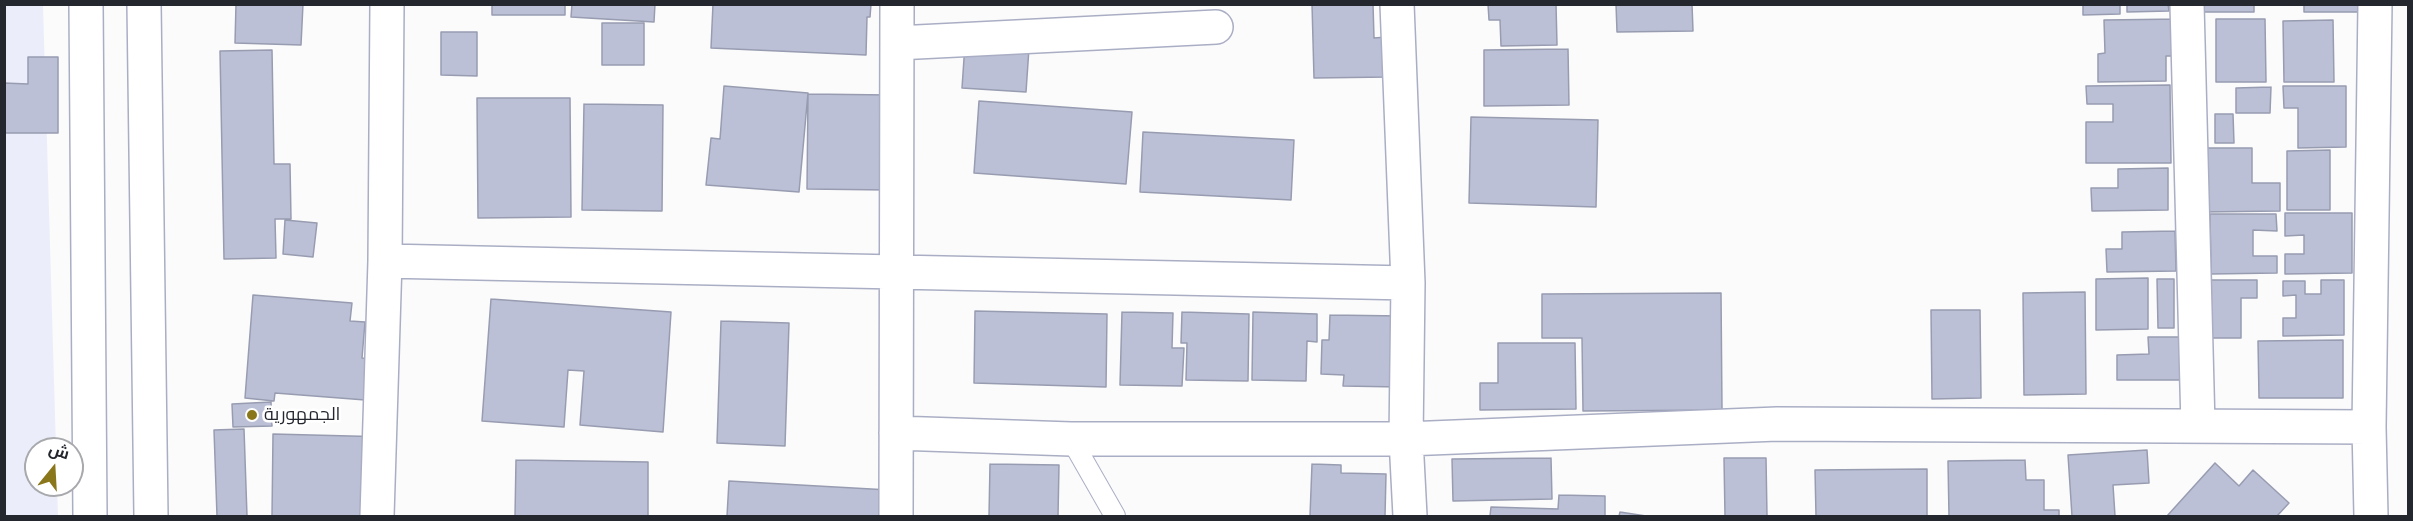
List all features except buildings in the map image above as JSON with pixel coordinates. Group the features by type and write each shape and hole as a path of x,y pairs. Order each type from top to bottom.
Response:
{"street":[{"path":"86,4 90,516"},
{"path":"144,4 151,516"},
{"path":"377,516 385,261 387,4"},
{"path":"896,516 897,4"},
{"path":"1397,4 1408,283 1406,439 1410,516"},
{"path":"2187,4 2198,426"},
{"path":"2371,516 2369,427 2375,4"},
{"path":"897,43 1216,27"},
{"path":"385,261 1408,283"},
{"path":"896,433 1071,439 1406,439 1777,424 2369,427"}],"lane":[{"path":"1071,439 1115,516"}],"shaded area":[{"path":"4,5 43,5 56,437 24,437 24,497 57,497 58,516 5,516"}],"place":[{"name":"الجمهورية","path":"252,415"}]}
